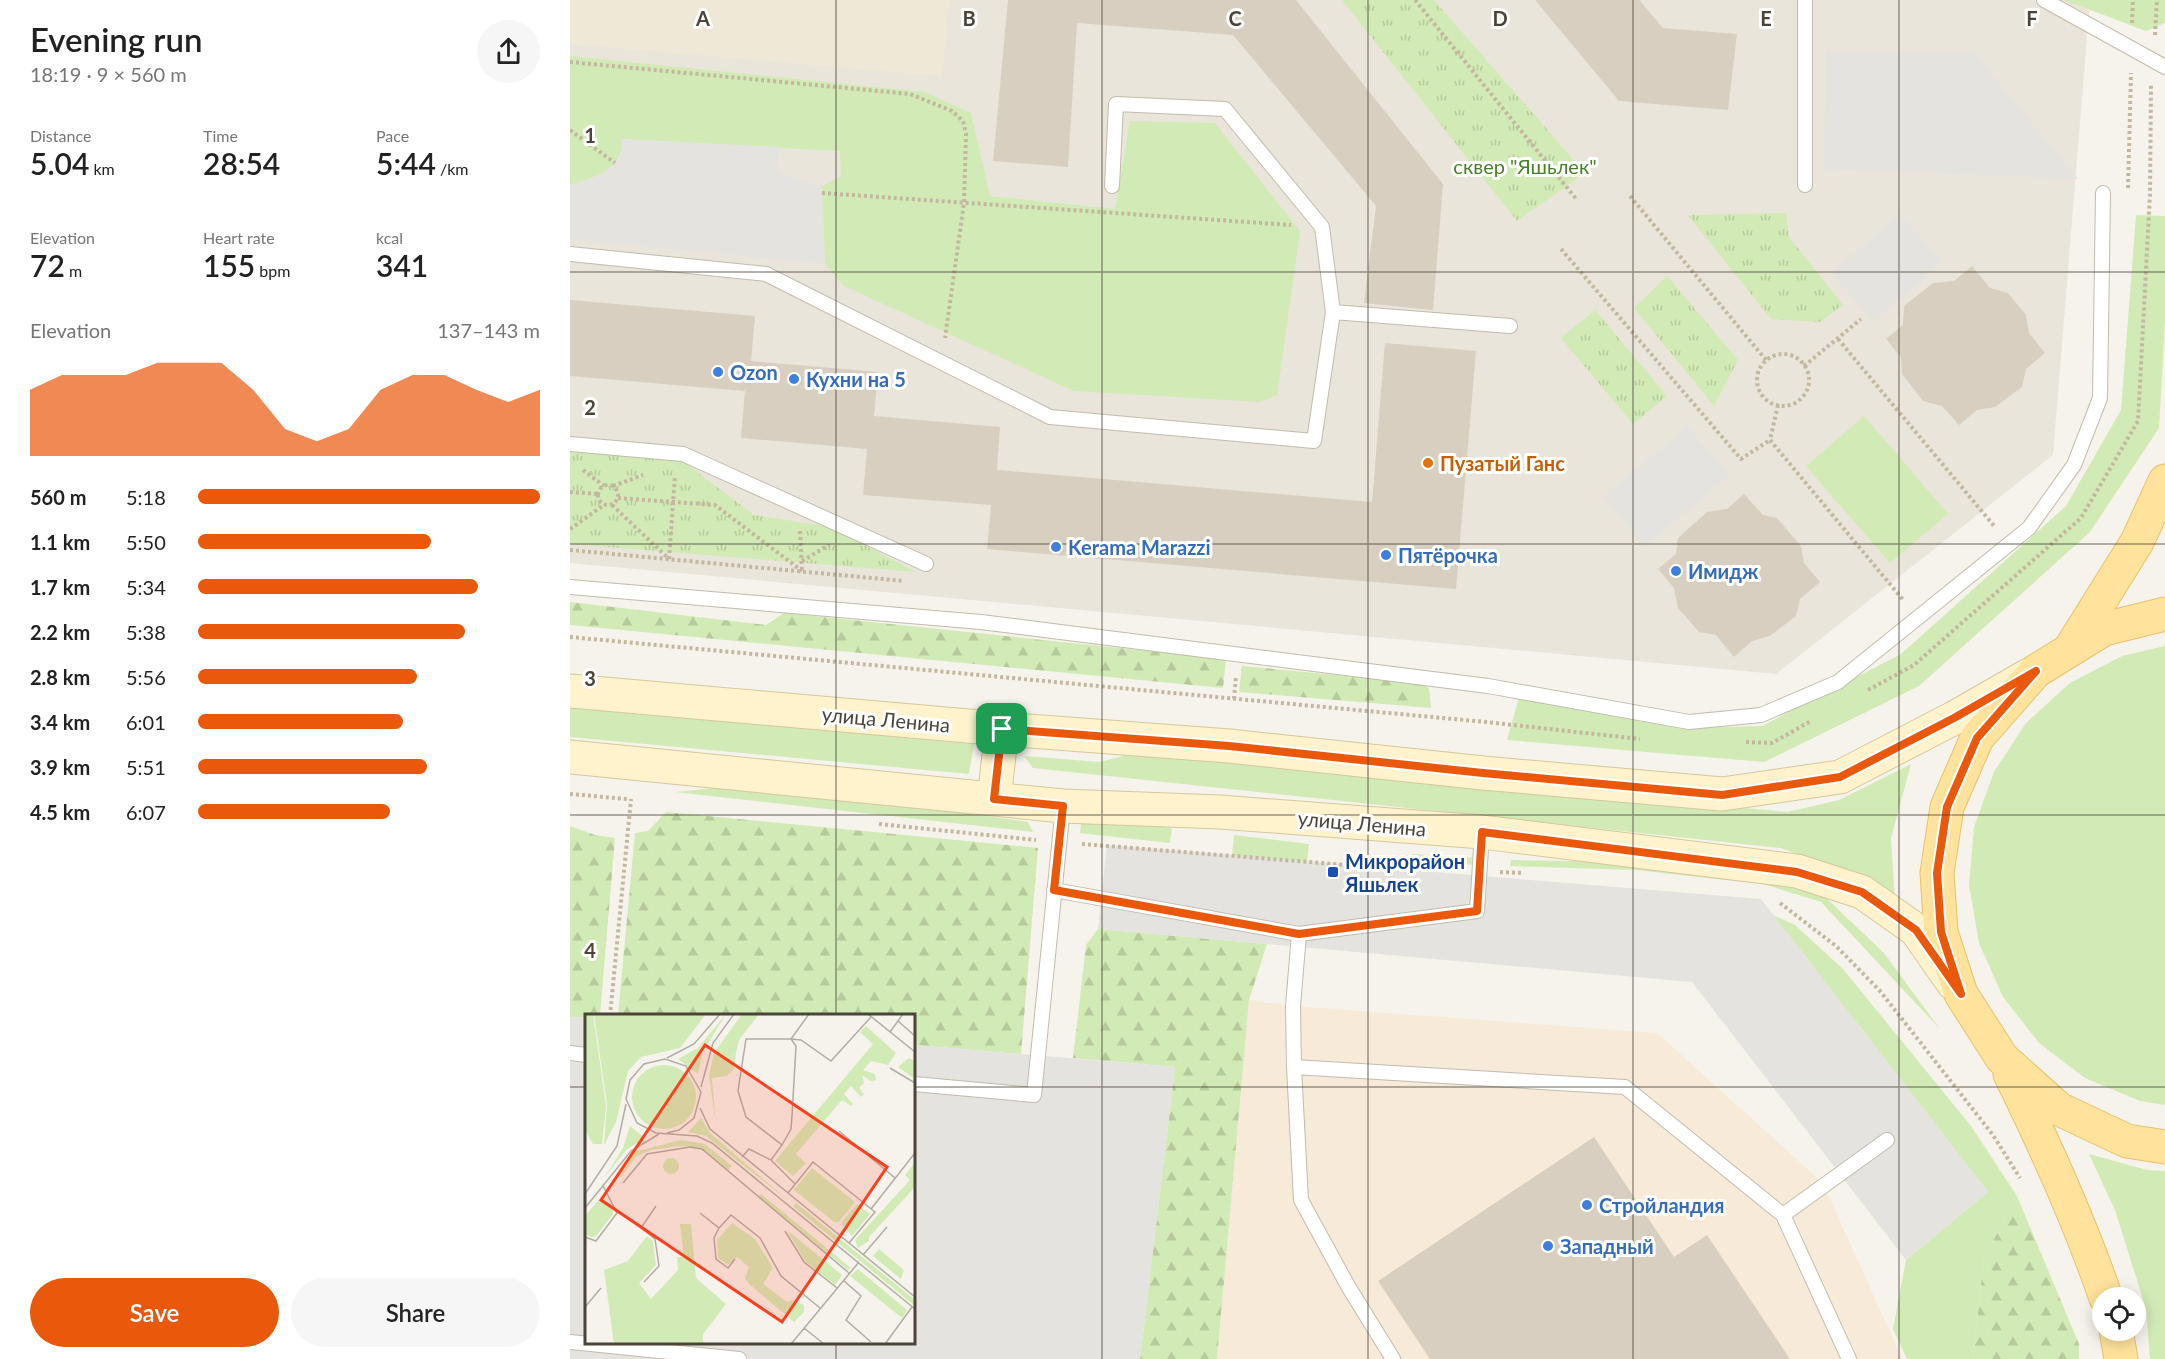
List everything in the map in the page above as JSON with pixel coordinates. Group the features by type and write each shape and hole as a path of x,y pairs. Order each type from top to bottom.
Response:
{"main road":[{"path":"2071,649 2137,542 2165,481"},
{"path":"2102,1287 2082,1231 2041,1138 2002,1058 1961,994 1941,932 1937,873 1947,807 1977,738 2036,671 2104,629 2165,614"},
{"name":"улица Ленина","path":"570,691 1002,729 1229,746 1722,795 1840,777 1954,718 2036,671"},
{"path":"994,799 1002,729"},
{"name":"улица Ленина","path":"570,757 1063,806 1220,812 1482,832 1797,872 1862,892 1916,930 1961,994"},
{"path":"2002,1058 2059,1109 2127,1141 2165,1147"},
{"path":"2118,1341 2121,1359"}],"lane":[{"path":"1805,0 1805,185"},
{"path":"2044,0 2159,64"},
{"path":"570,254 766,274 1050,417 1314,441 1333,312 1322,227 1226,109 1116,104 1112,186"},
{"path":"570,587 993,624 1488,686 1689,722 1761,715 1838,682 2029,528 2074,465 2100,398 2103,193"},
{"path":"1333,312 1510,326"},
{"path":"570,444 683,454 926,564"},
{"path":"915,1084 1034,1095 1063,806"},
{"path":"1054,890 1299,934 1477,911 1482,832"},
{"path":"1299,934 1293,1006 1301,1200 1348,1286 1393,1359"},
{"path":"570,1053 585,1055"},
{"path":"1294,1067 1625,1087 1783,1215 1849,1359"},
{"path":"1783,1215 1887,1140"},
{"path":"570,1342 585,1344"},
{"path":"590,1344 739,1359"}],"path":[{"path":"1415,0 1577,200"},
{"path":"2128,194 2133,0"},
{"path":"1863,693 1914,665 2080,518 2138,421 2159,64 2157,0"},
{"path":"570,62 899,93 920,98 952,111 963,121 966,134 964,203 942,362"},
{"path":"570,130 615,163"},
{"path":"822,193 1322,227"},
{"path":"1630,196 1766,360"},
{"path":"1561,249 1741,459 1770,440 1778,405"},
{"path":"1804,366 1862,319"},
{"path":"1838,339 1995,527"},
{"path":"1782,354 1791,355 1804,366 1809,383 1806,391 1794,403 1778,405 1764,398 1757,383 1761,367 1766,360 1782,354"},
{"path":"1770,440 1905,602"},
{"path":"669,559 677,454"},
{"path":"578,465 604,486"},
{"path":"598,494 604,486 610,485 616,488 618,498"},
{"path":"570,492 598,494"},
{"path":"598,494 600,501 605,505"},
{"path":"618,498 715,505 802,572"},
{"path":"612,505 618,498"},
{"path":"570,529 605,505 612,505 669,559"},
{"path":"800,522 802,572"},
{"path":"570,550 904,581 926,564"},
{"path":"570,637 1474,721 1645,740"},
{"path":"1737,742 1772,743 1812,721"},
{"path":"610,1014 632,799"},
{"path":"1060,842 1333,864"},
{"path":"1774,898 1836,946 1880,991 1994,1136 2024,1184"}],"shaded area":[{"path":"570,0 2090,0 2053,455 1776,674 570,563"},
{"path":"570,0 949,0 942,76 570,44"},
{"path":"1826,51 1974,53 2078,179 1824,169"},
{"path":"621,139 780,147 777,173 822,186 825,264 570,239 570,185 601,175 615,163 623,148"},
{"path":"1900,214 1942,262 1873,322 1831,273"},
{"path":"1688,426 1729,476 1644,546 1603,496"},
{"path":"1107,845 1761,899 1988,1192 1906,1260 1692,982 1098,929"},
{"path":"1249,1000 1293,1006 1657,1033 1823,1183 1902,1359 1217,1359"},
{"path":"570,1017 585,1018 585,1344 915,1344 915,1045 1175,1067 1140,1359 570,1359"}],"green space":[{"name":"сквер \"Яшьлек\"","path":"1342,0 1434,0 1585,173 1517,221"},
{"path":"2064,0 2165,0 2165,23 2146,31"},
{"path":"570,56 925,92 971,113 990,196 1115,209 1130,121 1215,123 1300,231 1277,395 1260,402 1074,391 844,286 825,264 822,186 841,177 840,151 622,139 618,159 613,166 598,175 570,185"},
{"path":"1786,213 1789,237 1843,305 1820,322 1771,319 1688,215"},
{"path":"2136,215 2165,216 2165,321 2159,428 2090,532 1919,686 1764,762 1507,740 1519,697 1688,728 1762,726 1901,654 2066,506 2121,410"},
{"path":"1667,276 1738,360 1714,406 1634,308"},
{"path":"1595,310 1667,396 1633,424 1561,338"},
{"path":"1864,416 1948,514 1890,563 1806,466"},
{"path":"570,451 681,460 754,515 830,527 916,572 570,544"},
{"path":"570,602 766,625 784,613 1226,659 1223,688 570,625"},
{"path":"2165,646 2165,1105 2140,1101 2085,1078 2039,1043 2003,997 1979,943 1969,885 1974,827 1994,772 2026,723 2070,683 2122,656"},
{"path":"1242,666 1420,683 1429,688 1431,708 1239,692"},
{"path":"570,707 974,744 969,774 570,737"},
{"path":"1138,752 1787,812 1839,800 1911,764 1891,838 1895,902 1843,872 1781,848 1033,768 1024,756 1100,762"},
{"path":"747,785 1028,822 1033,832 675,792"},
{"path":"666,812 1038,848 1021,1054 915,1045 915,1014 618,1014 635,833 648,831"},
{"path":"1082,818 1172,828 1170,843 1080,833"},
{"path":"570,826 595,835 615,838 600,1014 585,1014 585,1018 570,1017"},
{"path":"1234,835 1309,844 1307,862 1232,856"},
{"path":"1415,854 1475,858 1474,865 1393,858"},
{"path":"1511,860 1634,862 1768,877 1824,896 1884,953 1940,1029 1821,902 1763,884 1635,870 1510,866"},
{"path":"1773,915 1795,925 1843,969 1971,1126 2017,1196 1984,1258 1973,1359 1907,1359 1893,1329 1906,1260 1988,1192"},
{"path":"1098,929 1267,944 1249,1000 1217,1359 1140,1359 1175,1067 1073,1058 1086,945"},
{"path":"2089,1154 2147,1170 2165,1171 2165,1359 2150,1359 2146,1287 2139,1287 2115,1210"},
{"path":"2017,1196 2079,1344 2079,1359 1973,1359 1984,1258"}],"building":[{"path":"1008,0 1296,0 1443,184 1433,310 1364,303 1376,206 1233,35 1077,23 1068,167 993,161"},
{"path":"1535,0 1639,0 1663,28 1737,34 1728,110 1619,101"},
{"path":"1972,266 1990,288 2008,293 2026,315 2029,333 2045,353 2026,369 2022,387 1995,407 1977,410 1959,425 1942,406 1923,401 1902,374 1901,357 1886,339 1903,325 1904,306 1933,283 1954,281"},
{"path":"570,300 755,316 751,361 878,372 874,416 1000,427 997,470 1372,502 1385,343 1476,351 1456,589 987,549 991,505 863,495 867,449 741,438 745,391 570,376"},
{"path":"1744,494 1763,515 1777,518 1801,546 1804,563 1820,582 1800,599 1796,616 1770,636 1752,641 1734,657 1716,635 1699,632 1678,608 1674,588 1658,569 1676,554 1678,538 1707,512 1727,509"},
{"name":"Западный","path":"1594,1137 1674,1257 1707,1235 1790,1359 1430,1359 1378,1281"}],"place":[{"name":"Ozon","path":"718,372"},
{"name":"Кухни на 5","path":"794,379"},
{"name":"Пузатый Ганс","path":"1428,463"},
{"name":"Kerama Marazzi","path":"1056,547"},
{"name":"Пятёрочка","path":"1386,555"},
{"name":"Имидж","path":"1676,571"},
{"name":"Микрорайон Яшьлек","path":"1333,872"},
{"name":"Стройландия","path":"1587,1205"},
{"name":"Западный","path":"1548,1246"}],"route":[{"path":"2036,671 1977,738 1947,807 1937,873 1941,932 1961,994 1916,930 1862,892 1797,872 1482,832 1477,911 1299,934 1054,890 1063,806 994,799 1002,729 1229,746 1722,795 1840,777 1954,718 2036,671"}]}
